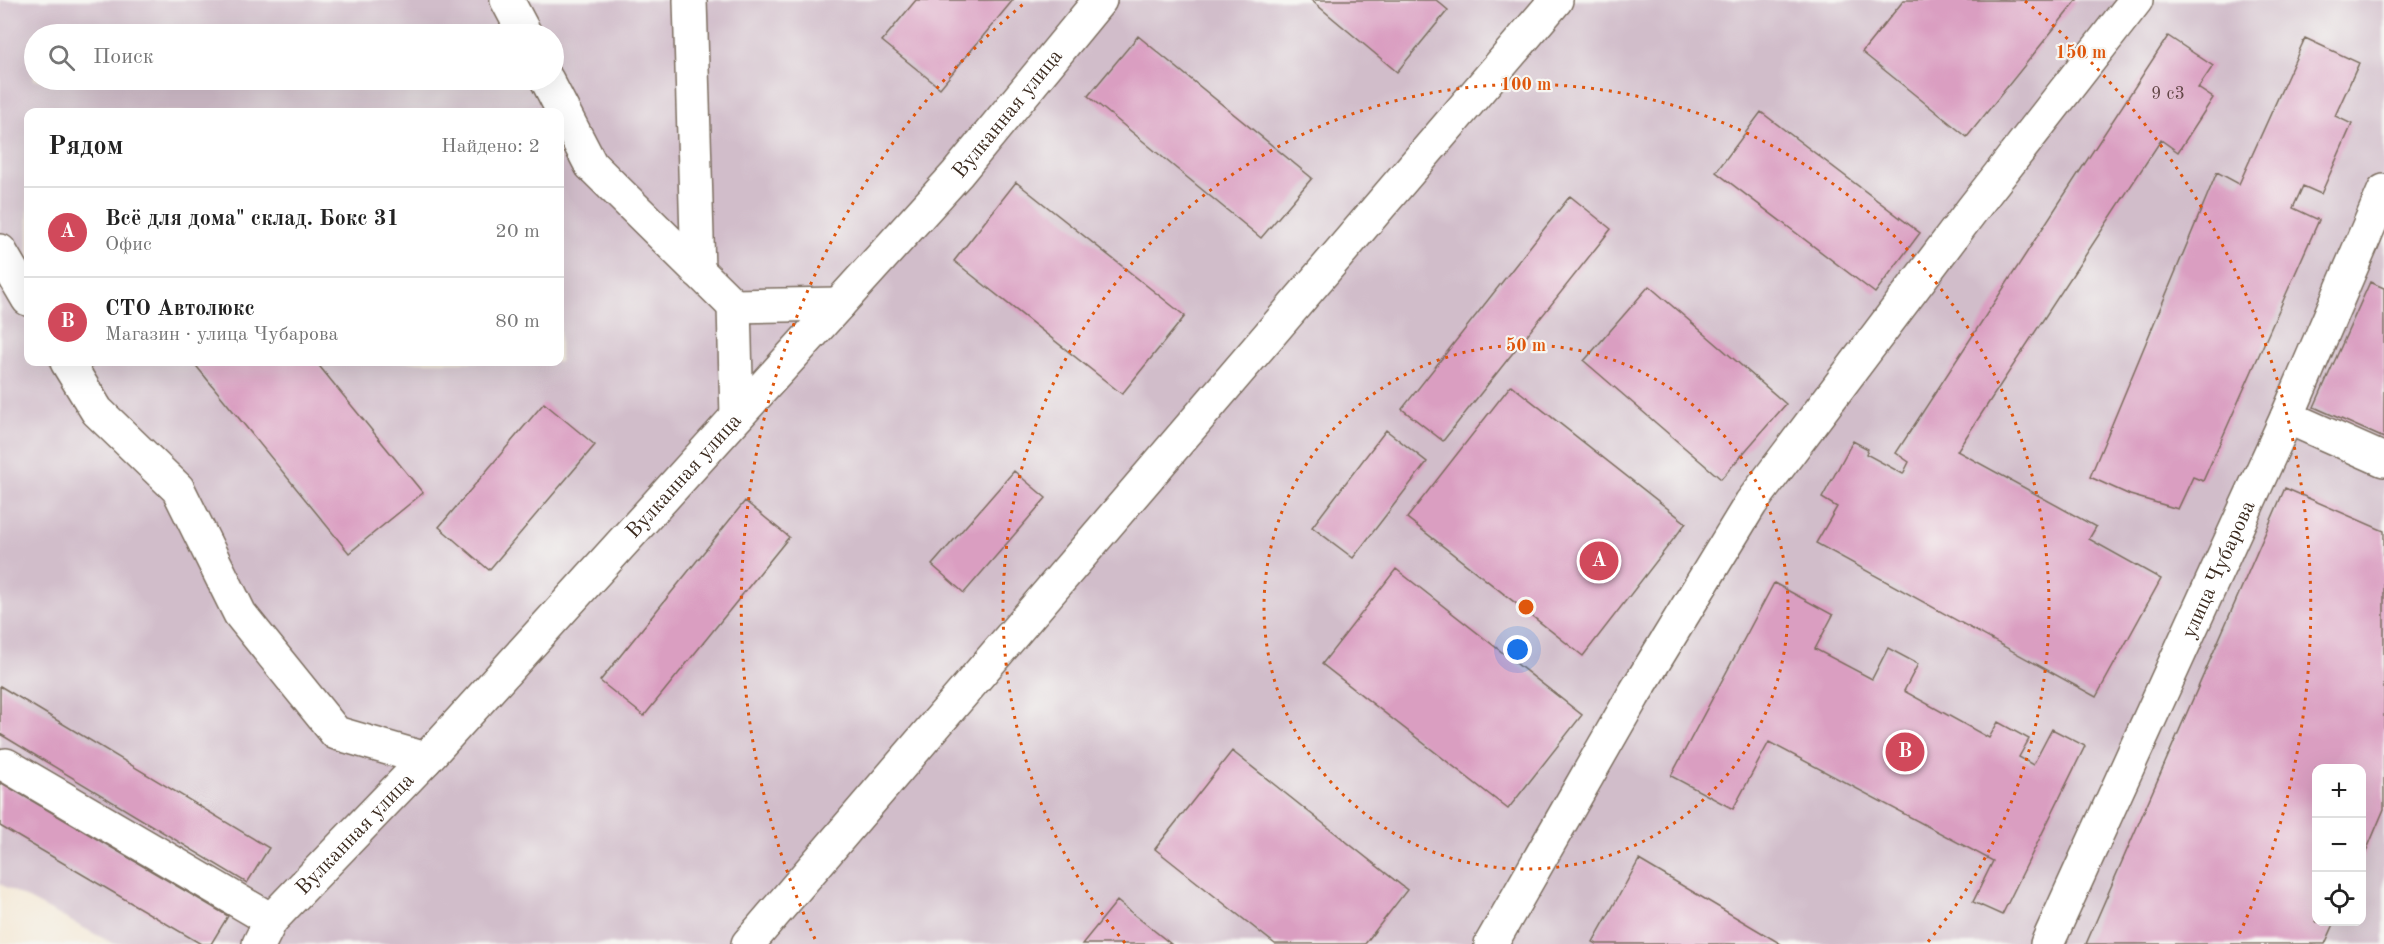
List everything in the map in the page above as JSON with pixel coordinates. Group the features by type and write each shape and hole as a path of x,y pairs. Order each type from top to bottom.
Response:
{"street":[{"path":"507,0 520,24"},
{"path":"690,0 698,271"},
{"name":"Вулканная улица","path":"265,932 426,759 957,174 1100,0"},
{"path":"748,944 1556,0"},
{"path":"1491,944 1633,696 1751,503 1972,210 2136,0"},
{"path":"552,90 561,108"},
{"path":"564,113 591,165 734,306 736,416"},
{"name":"улица Чубарова","path":"2047,944 2287,417 2384,191"},
{"path":"0,251 24,292"},
{"path":"734,306 839,304"},
{"path":"69,366 97,411 178,489 240,614 336,733 426,759"},
{"path":"2287,417 2384,460"},
{"path":"6,765 265,932"}],"shaded area":[{"path":"0,0 2384,0 2384,944 114,944 0,884"}],"building":[{"path":"916,0 1013,0 940,88 882,41"},
{"path":"1311,0 1436,0 1448,10 1397,72"},
{"path":"1904,0 2077,0 1967,137 1862,52"},
{"path":"1138,36 1312,178 1261,238 1088,96"},
{"path":"2168,36 2213,66 2198,88 2213,98 2178,152 2161,140 1957,451 2096,527 2089,539 2161,579 2096,697 1816,543 1837,507 1822,498 1853,441 1868,449 1866,454 1903,474 1909,462 1896,453"},
{"path":"2305,38 2359,63 2335,116 2352,124 2321,194 2303,186 2293,208 2319,220 2203,481 2193,477 2178,509 2130,495 2090,477 2217,172 2239,184"},
{"path":"1761,112 1920,233 1875,293 1716,172"},
{"path":"1016,182 1185,316 1122,394 954,261"},
{"path":"1570,196 1611,229 1443,441 1402,409"},
{"path":"2370,282 2384,288 2384,438 2314,407"},
{"path":"1649,286 1786,404 1721,479 1584,361"},
{"path":"196,366 319,366 423,493 349,553"},
{"path":"1511,385 1686,523 1583,656 1407,518"},
{"path":"544,403 595,445 489,570 439,527"},
{"path":"1386,430 1427,462 1353,558 1312,527"},
{"path":"1014,471 1046,498 964,593 932,565"},
{"path":"2285,488 2384,531 2384,809 2366,852 2366,764 2312,764 2312,926 2333,926 2325,944 2086,944"},
{"path":"745,501 789,537 644,716 600,681"},
{"path":"1396,569 1582,715 1508,809 1322,664"},
{"path":"1774,583 1833,615 1815,649 1872,679 1888,648 1918,664 1904,691 1989,738 1998,722 2029,739 2019,757 2033,765 2052,729 2085,746 2002,915 1973,902 1993,861 1769,742 1733,809 1671,776"},
{"path":"0,686 269,848 247,883 0,734"},
{"path":"1232,751 1407,890 1365,944 1275,944 1155,849"},
{"path":"0,782 228,916 211,944 201,944 0,826"},
{"path":"1639,860 1781,944 1597,944 1593,942"},
{"path":"1117,901 1171,944 1082,944"}],"place":[{"name":"Всё для дома\" склад. Бокс 31","path":"1599,561"},
{"name":"СТО Автолюкс","path":"1905,752"}]}
